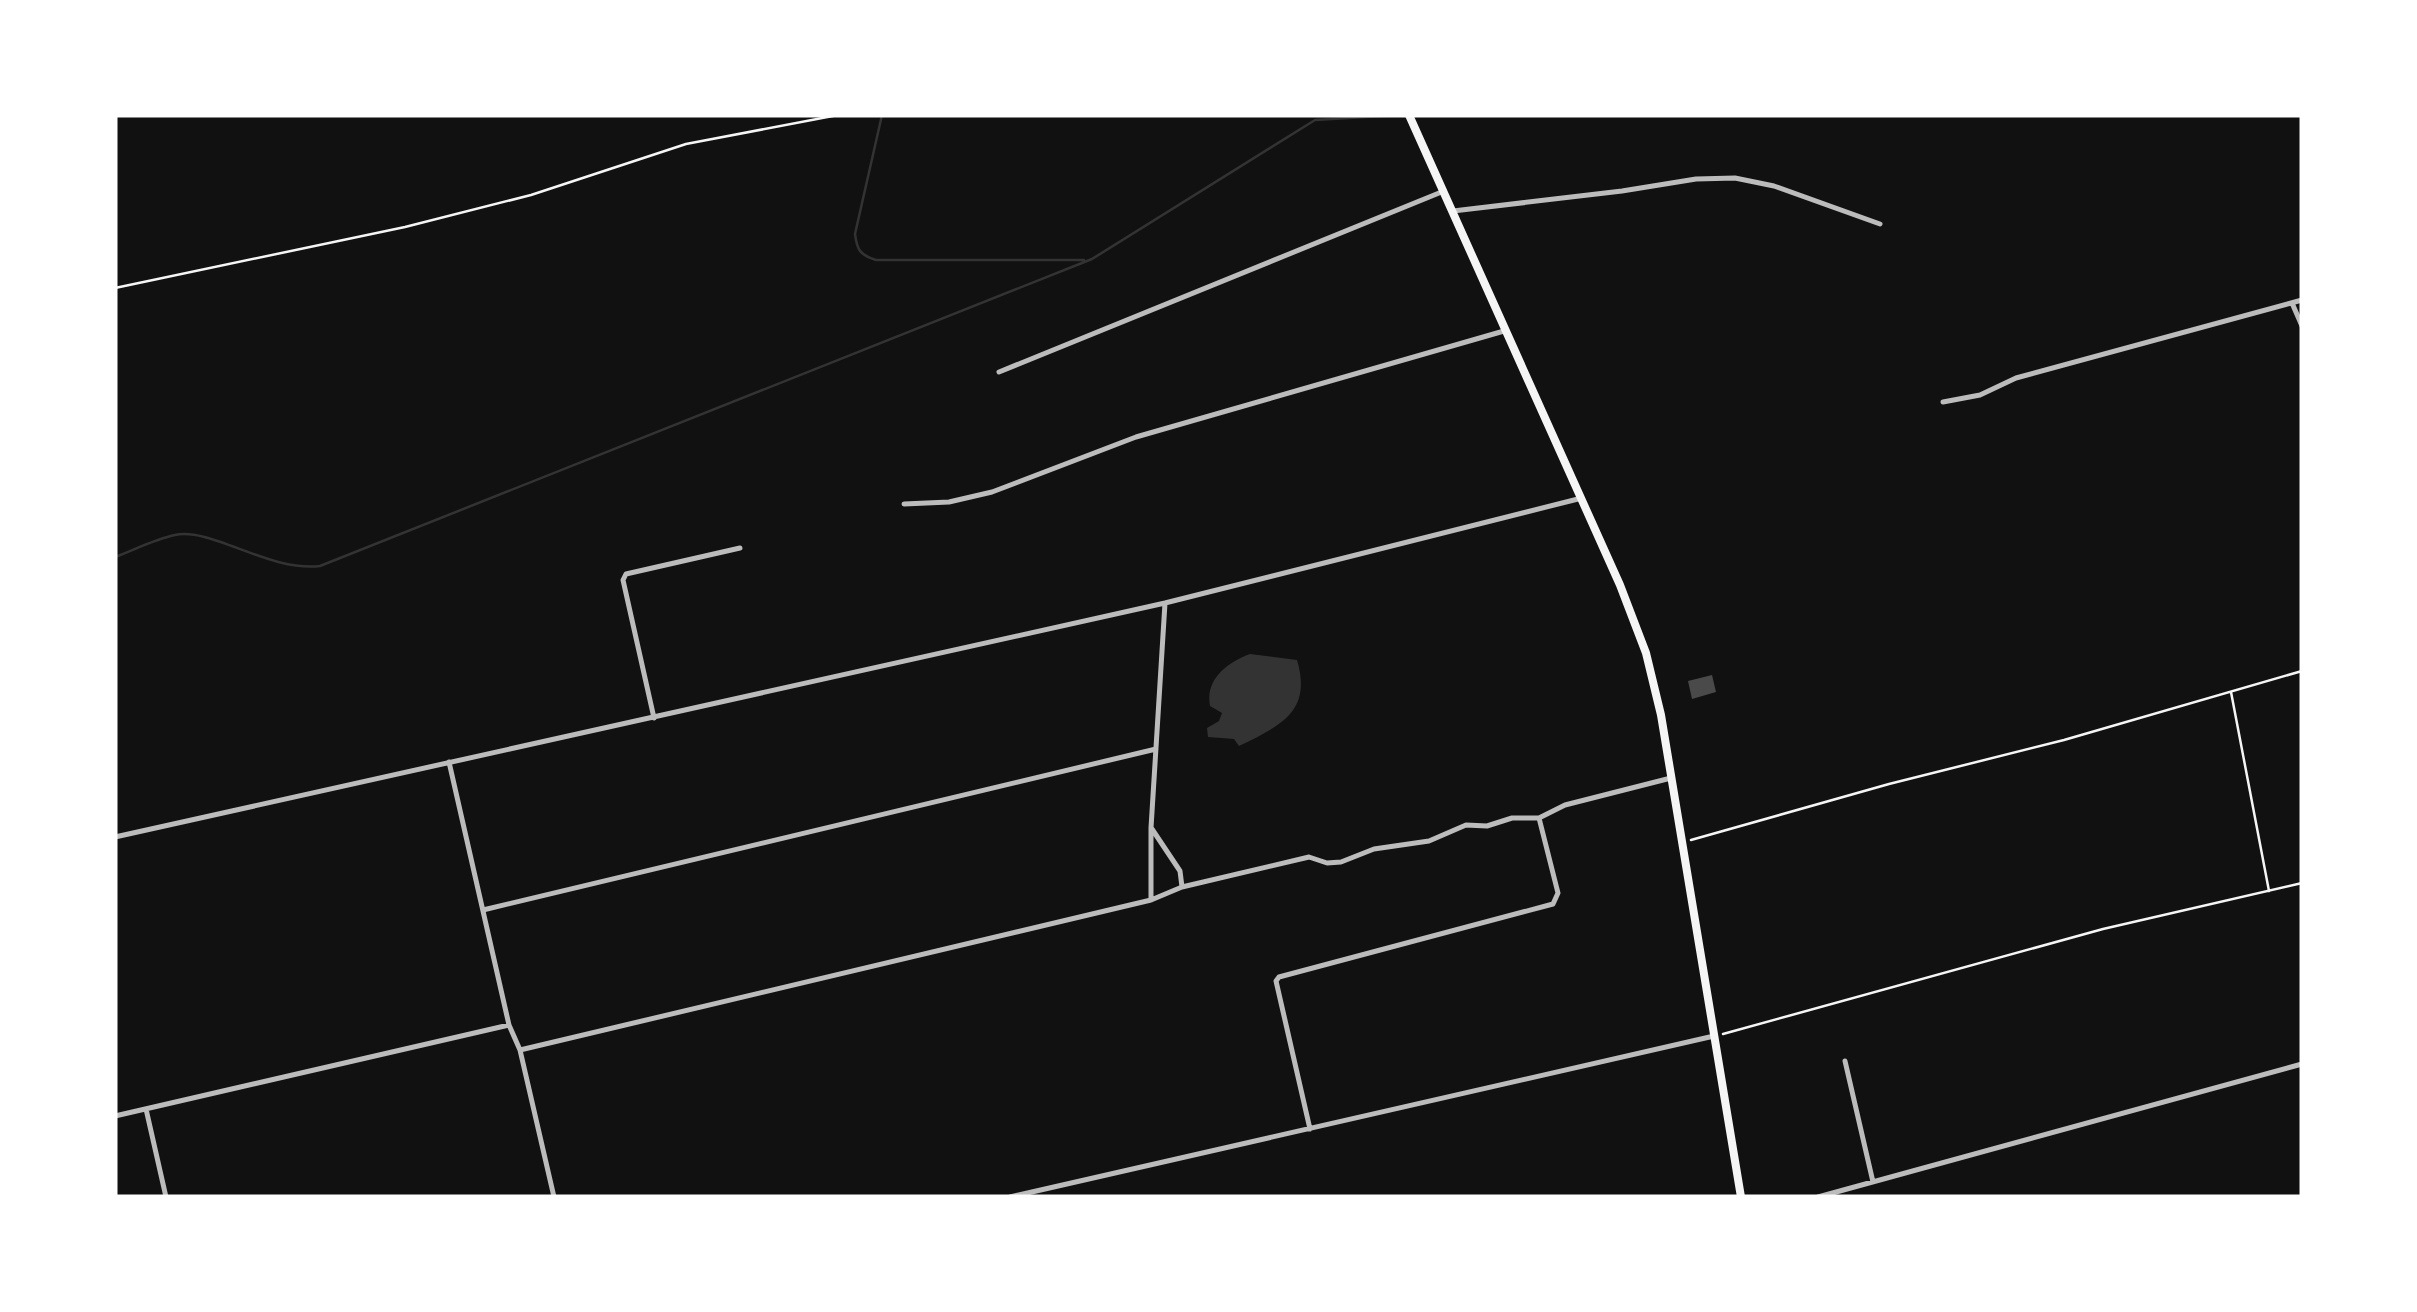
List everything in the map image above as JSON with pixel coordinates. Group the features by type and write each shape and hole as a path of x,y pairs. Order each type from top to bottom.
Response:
{"main road":[{"path":"1409,115 1582,498 1646,653 1671,778 1741,1197"}],"street":[{"path":"1453,210 1696,179 1735,178 1774,186 1880,224"},
{"path":"999,372 1444,191"},
{"path":"1943,402 1980,395 2016,378 2302,300"},
{"path":"2292,303 2302,326"},
{"path":"904,504 950,502 992,492 1136,437 1507,330"},
{"path":"115,838 1166,604 1582,498"},
{"path":"654,718 623,580 626,574 740,548"},
{"path":"1151,900 1151,828 1166,604"},
{"path":"482,910 1156,750"},
{"path":"449,762 508,1025 520,1050 554,1197"},
{"path":"520,1050 1151,900 1182,887 1310,857 1327,863 1341,862 1374,848 1429,841 1466,825 1539,818 1565,805 1671,778"},
{"path":"1310,1130 1276,981 1547,907 1557,900 1558,893 1539,818"},
{"path":"1151,828 1180,870 1182,887"},
{"path":"115,1116 508,1025"},
{"path":"1010,1197 1714,1036"},
{"path":"1845,1062 1874,1182"},
{"path":"1818,1197 2302,1064"},
{"path":"146,1109 166,1197"}],"path":[{"path":"115,288 405,227 531,196 686,144 838,115"},
{"path":"1682,843 2302,671"},
{"path":"2231,691 2269,891"},
{"path":"1714,1036 2103,929 2302,883"}],"shaded area":[{"path":"1250,654 1297,660 1301,677 1297,704 1280,723 1239,746 1234,739 1208,737 1207,728 1219,721 1222,713 1210,706 1214,680 1233,662"}],"building":[{"path":"1712,675 1716,692 1692,699 1688,681"}],"waterway":[{"path":"882,115 855,234 863,254 876,260 1084,260"},
{"path":"115,557 167,537 189,534 281,563 320,566 1092,259 1315,120 1400,115"}]}
